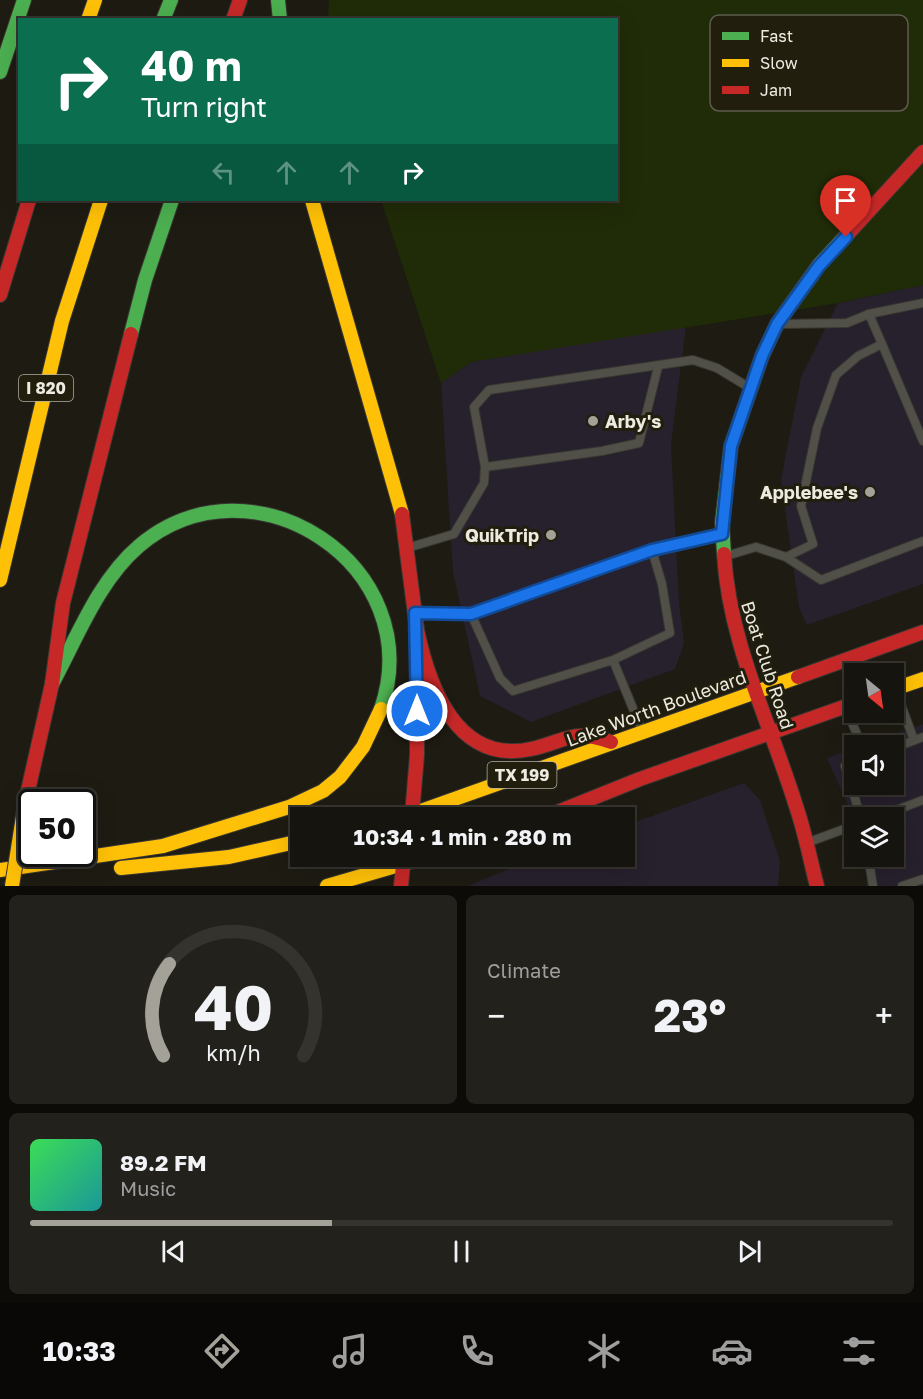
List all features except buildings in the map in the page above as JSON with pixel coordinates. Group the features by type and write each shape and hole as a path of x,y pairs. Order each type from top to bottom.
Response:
{"main road":[{"path":"0,72 24,0"},
{"path":"89,18 95,0"},
{"path":"164,18 171,0"},
{"path":"234,18 240,0"},
{"path":"278,0 280,18"},
{"name":"Boat Club Road","path":"817,886 797,807 737,639 722,557 722,534 731,446 762,356 777,324 819,266 923,152"},
{"path":"0,295 29,201"},
{"name":"I 820","path":"0,579 62,321 101,201"},
{"path":"12,886 25,804 52,684 63,603 145,280 172,201"},
{"path":"312,201 402,514 423,665 436,699 471,738 498,749 524,750 582,733 613,742"},
{"path":"0,870 170,844 272,815 325,790 348,769 371,737 384,707 390,670 387,631 377,604 362,578 341,551 303,525 271,513 238,510 202,516 168,526 139,546 118,569 52,684"},
{"path":"408,807 417,755 417,630"},
{"name":"Lake Worth Boulevard","path":"432,807 923,632"},
{"path":"904,686 923,679"},
{"name":"TX 199","path":"570,807 640,779 844,707"},
{"path":"0,870 70,872 165,866 229,857 290,843"},
{"path":"327,886 396,867"},
{"path":"401,886 403,867"}],"lane":[{"path":"777,324 847,323 869,314 922,305"},
{"path":"869,314 923,441"},
{"path":"786,557 813,544 801,506 817,428 836,375 858,356 882,344"},
{"path":"407,548 454,534 484,483 485,467 474,407 489,390 693,360 717,368 751,389"},
{"path":"485,467 602,451 639,443 658,366"},
{"path":"415,613 471,614 652,550 722,534"},
{"path":"722,557 756,547 786,557 821,580 923,541"},
{"path":"471,614 500,678 513,691 613,660 670,633 662,584 652,550"},
{"path":"613,660 643,732"},
{"path":"904,713 914,740"},
{"path":"904,744 923,737"},
{"path":"904,807 923,800"},
{"path":"806,843 844,829"},
{"path":"870,867 873,886"},
{"path":"902,886 922,881"}],"shaded area":[{"path":"923,285 923,584 807,625 799,607 781,480 801,377 838,303"},
{"path":"686,326 671,444 679,602 684,643 675,669 531,722 480,696 453,572 441,383 471,362"},
{"path":"923,724 923,886 867,886 867,867 904,867 904,807 849,807 827,758 844,752 844,795 904,795 904,735 891,735"},
{"path":"744,783 760,800 780,861 778,886 468,886 513,867 635,867 635,822"}],"green space":[{"path":"329,0 923,0 923,285 838,303 471,362 441,383 381,201 618,201 618,18 328,18"}],"traffic: fast":[{"path":"0,72 24,0"},
{"path":"164,18 171,0"},
{"path":"278,0 280,18"},
{"path":"131,334 145,280 172,201"},
{"path":"724,554 722,523 731,446 762,356 777,324 819,265 844,238"},
{"path":"52,684 100,593 125,560 139,546 184,520 231,511 278,518 321,538 356,569 380,610 389,657 381,709"}],"traffic: slow":[{"path":"89,18 95,0"},
{"path":"0,580 62,321 101,201"},
{"path":"312,201 402,514"},
{"path":"432,807 798,677"},
{"path":"904,686 923,679"},
{"path":"0,870 163,846 289,807 323,791 340,777 363,747 381,709"},
{"path":"121,868 229,857 290,843"},
{"path":"12,886 18,848"},
{"path":"327,886 392,867"}],"traffic: jam":[{"path":"234,18 240,0"},
{"path":"844,238 923,152"},
{"path":"0,295 29,201"},
{"path":"28,789 52,684 63,603 131,334"},
{"path":"402,514 417,630 417,755 413,807"},
{"path":"724,554 727,587 742,651 786,775 805,836 817,886"},
{"path":"417,630 429,675 439,697 451,717 466,733 484,745 505,751 531,749 578,736 611,742"},
{"path":"798,677 923,632"},
{"path":"570,807 640,779 844,707"},
{"path":"401,886 403,867"}],"place":[{"name":"Arby's","path":"593,421"},
{"name":"Applebee's","path":"870,492"},
{"name":"QuikTrip","path":"551,535"}],"route":[{"path":"417,711 415,613 471,614 652,550 722,534 731,446 762,356 777,324 819,266 846,237"}]}
